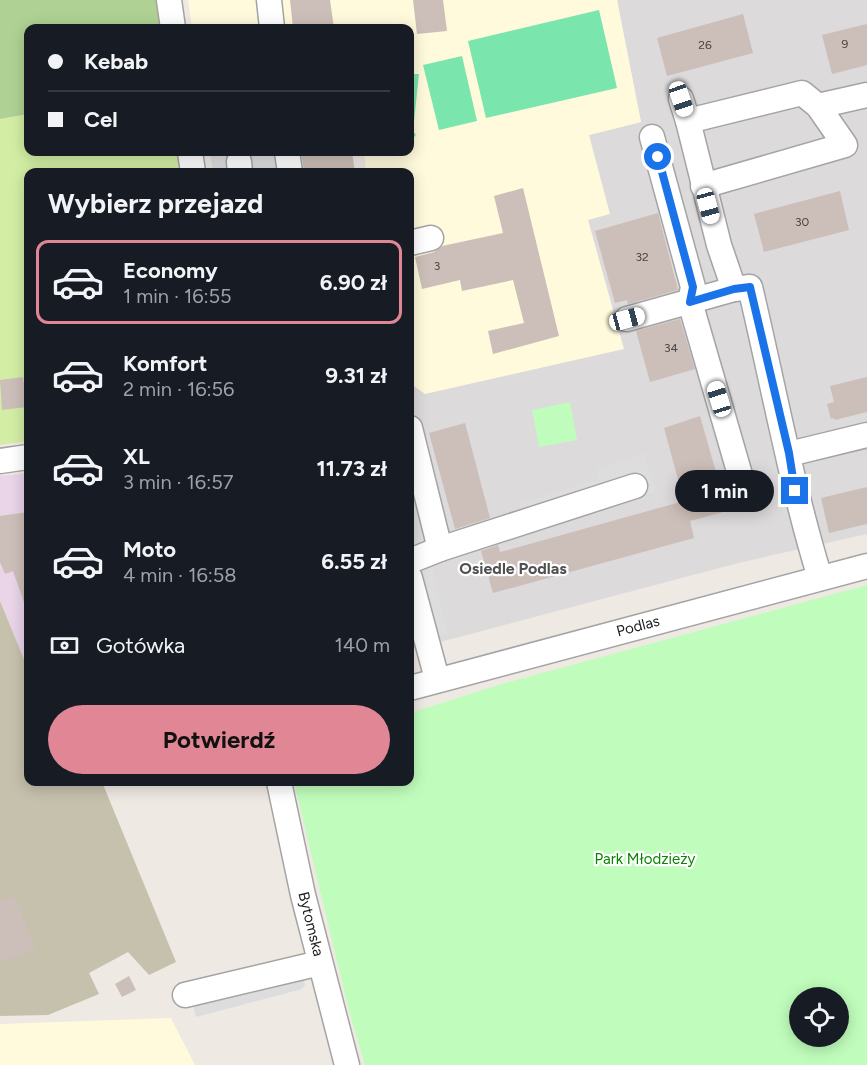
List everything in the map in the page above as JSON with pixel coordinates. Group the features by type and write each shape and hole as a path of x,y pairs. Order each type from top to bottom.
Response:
{"street":[{"path":"169,0 172,24"},
{"path":"269,0 272,24"},
{"path":"703,186 845,145 818,106 802,93 685,110 703,186 734,289"},
{"path":"818,106 867,95"},
{"path":"652,137 693,287 690,302 743,485"},
{"path":"627,319 734,289 750,287 789,453 795,491 820,578"},
{"path":"789,453 867,435"},
{"path":"0,461 24,458"},
{"path":"414,462 420,514 440,549"},
{"path":"414,559 635,486"},
{"name":"Podlas","path":"414,687 867,566"},
{"path":"414,593 437,679"},
{"name":"Bytomska","path":"280,786 320,963 347,1065"},
{"path":"185,995 320,963"}],"shaded area":[{"path":"188,0 617,0 641,122 589,135 610,214 588,220 624,349 425,394 414,386 414,168 366,168 364,156 414,156 414,24 191,24"},
{"path":"617,0 867,0 867,534 738,563 414,649 414,179 641,122"},
{"path":"211,156 284,156 285,168 212,168"},
{"path":"644,453 656,492 607,506 522,516 519,503 599,480 596,470"},
{"path":"24,473 24,659 0,601 0,476"},
{"path":"414,488 448,634 414,642"},
{"path":"0,601 24,659 24,786 104,786 176,962 149,975 128,952 89,973 99,994 48,1015 0,1016"},
{"path":"302,972 305,985 302,989 196,1017 192,1002"},
{"path":"171,1018 195,1065 0,1065 0,1024"}],"green space":[{"path":"0,0 159,0 162,24 24,24 24,115 0,119"},
{"path":"599,10 617,88 486,118 468,41"},
{"path":"462,56 477,121 439,130 423,65"},
{"path":"414,74 419,74 414,122"},
{"path":"24,115 24,156 181,156 182,168 24,168 24,442 0,445 0,119"},
{"path":"570,402 577,440 539,447 532,410"},
{"name":"Park Młodzieży","path":"867,585 867,1065 365,1065 348,1007 295,786 414,786 414,712 505,683"}],"building":[{"path":"290,0 330,0 333,24 293,24"},
{"path":"413,0 443,0 447,31 417,34"},
{"path":"743,14 753,53 667,76 657,38"},
{"path":"867,24 867,65 832,74 822,35"},
{"path":"302,156 353,156 354,168 303,168"},
{"path":"523,188 559,336 493,354 488,331 524,323 513,280 462,291 460,280 422,289 415,257 434,252 442,246 503,233 494,196"},
{"path":"840,191 849,230 764,252 754,214"},
{"path":"658,213 678,290 628,304 627,300 615,303 595,231"},
{"path":"680,319 695,369 650,382 636,331"},
{"path":"23,377 24,407 2,410 0,380"},
{"path":"867,377 867,412 831,419 827,404 834,402 830,386"},
{"path":"700,416 727,511 690,521 694,538 493,593 481,551 498,545 500,552 684,501 664,428"},
{"path":"465,423 490,518 455,529 429,433"},
{"path":"867,487 867,524 829,533 821,498"},
{"path":"24,513 24,602 13,571 5,574 0,562 0,516"},
{"path":"14,895 36,949 0,963 0,901"},
{"path":"129,976 136,990 122,997 115,984"}],"district":[{"name":"Osiedle Podlas","path":"513,568"}],"route":[{"path":"658,157 693,287 690,302 734,289 750,287 789,453 795,491"}]}
